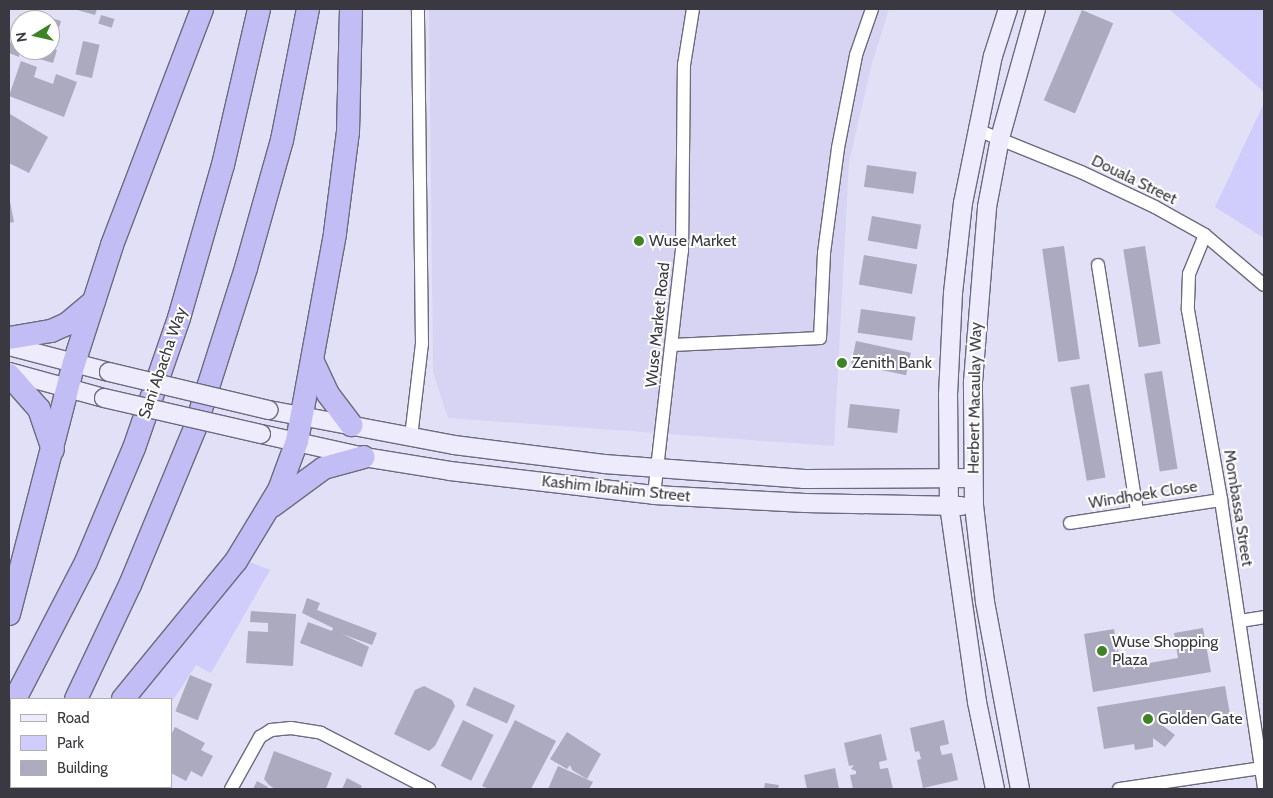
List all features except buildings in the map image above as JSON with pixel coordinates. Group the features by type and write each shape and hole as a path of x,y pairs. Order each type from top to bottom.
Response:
{"highway":[{"path":"9,614 74,363 94,301 202,9"},
{"name":"Sani Abacha Way","path":"17,698 86,562 140,429 179,318 223,165 260,9"},
{"path":"76,698 130,585 195,428 246,268 282,140 308,9"},
{"path":"124,698 236,561 269,508 297,442 335,233 348,132 351,9"},
{"path":"9,338 51,331 67,324 94,301"},
{"path":"313,362 328,394 351,425"},
{"path":"9,373 39,409 52,450"},
{"path":"269,508 324,468 364,457"}],"main road":[{"name":"Herbert Macaulay Way","path":"995,789 977,702 949,506 948,478 953,293 963,203 975,129 992,56 1008,9"},
{"name":"Herbert Macaulay Way","path":"1020,789 985,602 974,506 973,382 978,291 987,207 1000,138 1036,9"},
{"name":"Kashim Ibrahim Street","path":"9,346 269,410 411,437 659,469 804,480 973,478"},
{"name":"Kashim Ibrahim Street","path":"9,373 67,390 364,457 654,495 805,503 974,506"}],"street":[{"path":"411,437 422,344 418,9"},
{"name":"Wuse Market Road","path":"654,495 659,469 673,345 685,198 684,65 692,9"},
{"path":"673,345 820,338 824,253 838,148 856,55 872,9"},
{"name":"Douala Street","path":"975,129 1081,172 1205,235 1264,285"},
{"name":"Mombassa Street","path":"1205,235 1189,274 1188,310 1221,500 1264,789"},
{"path":"1098,265 1138,512"},
{"name":"Windhoek Close","path":"1070,523 1221,500"},
{"path":"1240,621 1264,617"},
{"path":"231,789 260,737 271,730 291,728 321,733 429,789"},
{"path":"1119,789 1182,785 1261,768"}],"shaded area":[{"name":"Wuse Market","path":"429,9 889,9 872,63 849,162 834,446 448,418 433,372"}],"green space":[{"path":"1169,9 1264,9 1264,92"},
{"path":"1264,103 1264,238 1215,207"},
{"path":"245,560 270,570 211,673 196,665 172,701 172,698 134,698"}],"place":[{"name":"Wuse Market","path":"639,241"},
{"name":"Zenith Bank","path":"842,363"},
{"name":"Wuse Shopping Plaza","path":"1102,651"},
{"name":"Golden Gate","path":"1148,719"}]}
